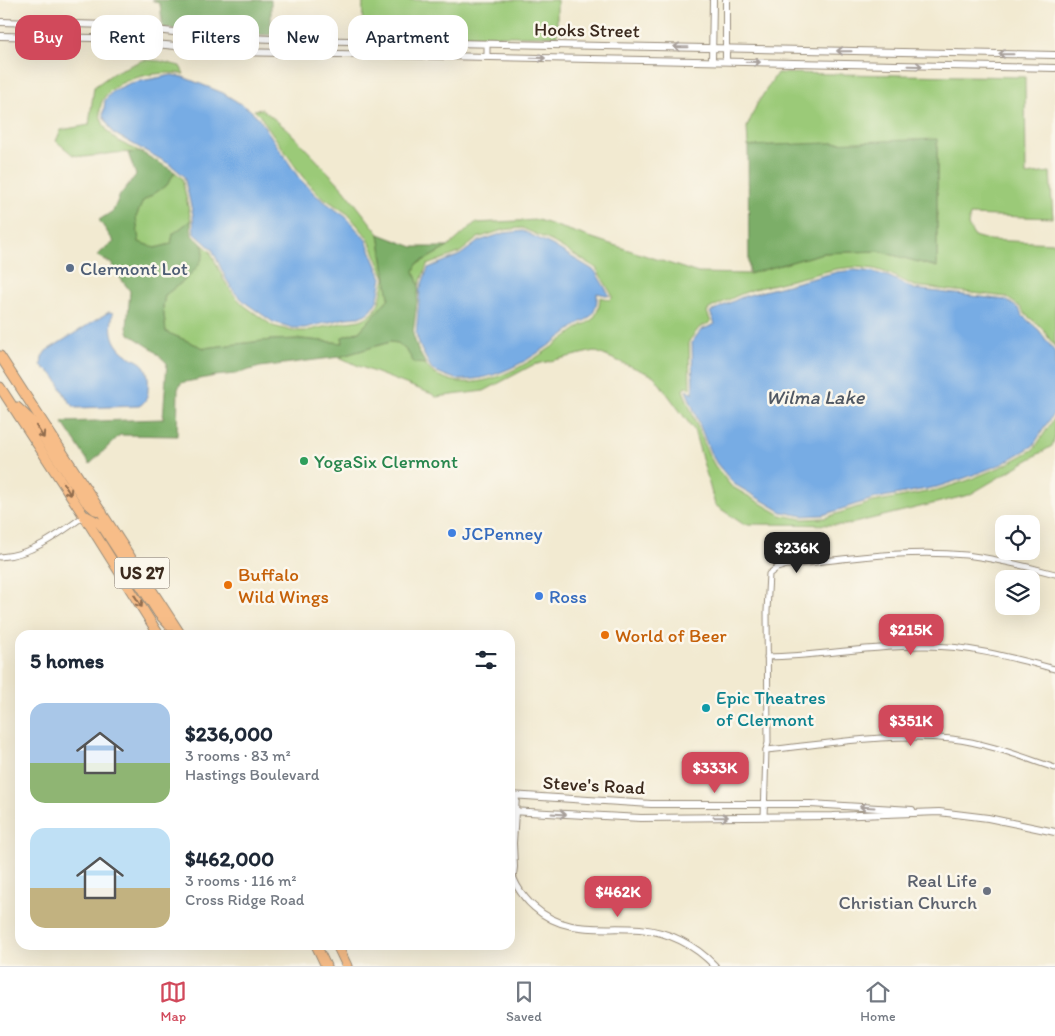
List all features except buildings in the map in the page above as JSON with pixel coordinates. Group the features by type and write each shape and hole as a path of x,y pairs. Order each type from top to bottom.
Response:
{"highway":[{"name":"US 27","path":"0,356 102,512 176,630"},
{"name":"US 27","path":"2,392 84,516 156,630"},
{"path":"2,392 33,422 86,502 95,510 102,512"},
{"path":"84,516 99,523 104,529 159,614 174,630"},
{"path":"318,950 326,966"},
{"path":"339,950 347,966"}],"street":[{"path":"712,61 713,0"},
{"path":"726,0 726,61"},
{"name":"Hooks Street","path":"0,22 109,25 220,37 1055,55"},
{"name":"Hooks Street","path":"0,36 92,38 239,52 1055,68"},
{"path":"487,43 487,57"},
{"path":"956,54 956,66"},
{"path":"0,557 12,556 33,549 84,516"},
{"path":"764,817 766,750 768,743 768,574 782,567 875,556 925,554 965,555 1020,564 1055,574"},
{"path":"767,657 929,646 1001,655 1055,669"},
{"path":"766,750 908,736 944,738 1007,752 1055,768"},
{"name":"Steve's Road","path":"515,795 651,804 819,805 910,809 915,812"},
{"name":"Steve's Road","path":"515,811 641,818 833,816 940,812 988,818 1055,832"},
{"path":"515,883 534,907 549,918 564,924 585,928 640,929 666,934 689,945 715,966"}],"green space":[{"path":"152,0 271,0 269,35 259,35 259,15 173,15 173,29 163,28 163,15 161,15 160,4"},
{"path":"363,0 557,0 557,36 468,36 468,15 363,15"},
{"path":"143,60 160,61 180,66 184,74 160,73 133,79 120,84 110,91 103,100 100,111 103,124 107,130 121,143 141,152 85,157 73,155 56,141 61,130 89,125 94,87 115,72"},
{"path":"777,73 1025,77 1026,175 1050,172 1053,218 970,215 968,225 974,236 988,240 1055,243 1055,347 1041,327 1025,314 1020,307 1006,297 914,286 875,269 855,267 836,269 755,289 709,309 707,312 711,322 699,328 689,341 690,389 686,386 683,390 715,466 731,486 781,515 803,519 824,518 873,502 937,490 1003,466 1034,449 1055,417 1055,437 1052,446 969,495 846,525 743,524 715,505 694,430 654,376 594,351 533,365 484,391 436,397 339,357 390,342 398,343 407,351 414,362 426,364 437,375 464,382 482,381 501,376 536,357 590,321 598,310 600,297 610,300 612,298 596,268 553,242 522,228 503,230 478,238 459,253 427,265 419,286 414,271 417,264 448,247 475,223 538,220 698,273 749,274 823,253 878,251 937,267 937,140 748,146 747,127 757,104"},
{"path":"262,109 288,130 343,188 379,234 389,298 360,331 342,337 343,343 301,339 271,340 204,348 166,332 163,307 165,295 184,281 204,252 202,244 210,251 224,280 234,295 245,306 273,326 292,331 305,331 360,320 374,312 380,300 385,278 368,238 348,214 318,194 302,176 254,110"},
{"path":"937,139 937,267 878,251 823,253 749,274 748,146"},
{"path":"141,152 175,172 167,185 143,201 136,217 139,242 155,248 171,244 173,234 191,220 192,235 201,243 204,250 203,257 192,272 178,286 165,295 163,307 166,332 204,348 271,340 301,339 343,343 342,337 360,331 389,298 379,234 413,247 448,247 417,264 414,271 419,286 413,334 418,350 426,364 414,363 407,351 398,343 390,342 339,357 260,367 235,374 181,383 178,389 177,436 120,435 90,464 62,422 163,419 167,363 151,348 129,334 127,327 130,291 112,264 97,255 114,242 99,220 113,211 120,195 136,175 128,153"},
{"path":"175,172 182,178 191,220 173,234 171,244 155,248 139,242 136,217 143,201 167,185"}],"water":[{"path":"172,75 183,77 223,93 249,109 258,117 299,178 317,196 346,217 366,240 382,278 378,299 372,309 366,314 305,328 293,328 273,322 235,293 212,249 194,233 193,215 184,176 171,165 113,133 103,116 105,100 113,91 130,83"},
{"path":"523,231 552,245 595,271 610,296 597,293 596,307 589,318 540,352 510,369 478,379 461,380 432,370 421,349 416,334 420,289 428,268 460,255 479,241 504,233"},
{"name":"Wilma Lake","path":"855,270 874,272 890,277 914,289 1006,300 1019,309 1023,316 1039,330 1055,352 1055,411 1033,446 1002,464 965,478 937,487 873,499 823,515 803,516 782,512 734,484 717,464 710,452 686,390 693,394 692,342 701,330 715,324 710,312 742,297 837,272"},
{"path":"109,312 113,313 111,328 116,344 128,356 139,361 146,370 148,378 147,397 139,406 76,408 69,401 53,375 41,365 42,357 46,351"}],"place":[{"name":"Clermont Lot","path":"70,268"},
{"name":"YogaSix Clermont","path":"304,461"},
{"name":"JCPenney","path":"452,533"},
{"name":"Buffalo Wild Wings","path":"228,585"},
{"name":"Ross","path":"539,596"},
{"name":"World of Beer","path":"605,635"},
{"name":"Epic Theatres of Clermont","path":"706,708"},
{"name":"Real Life Christian Church","path":"987,891"}]}
